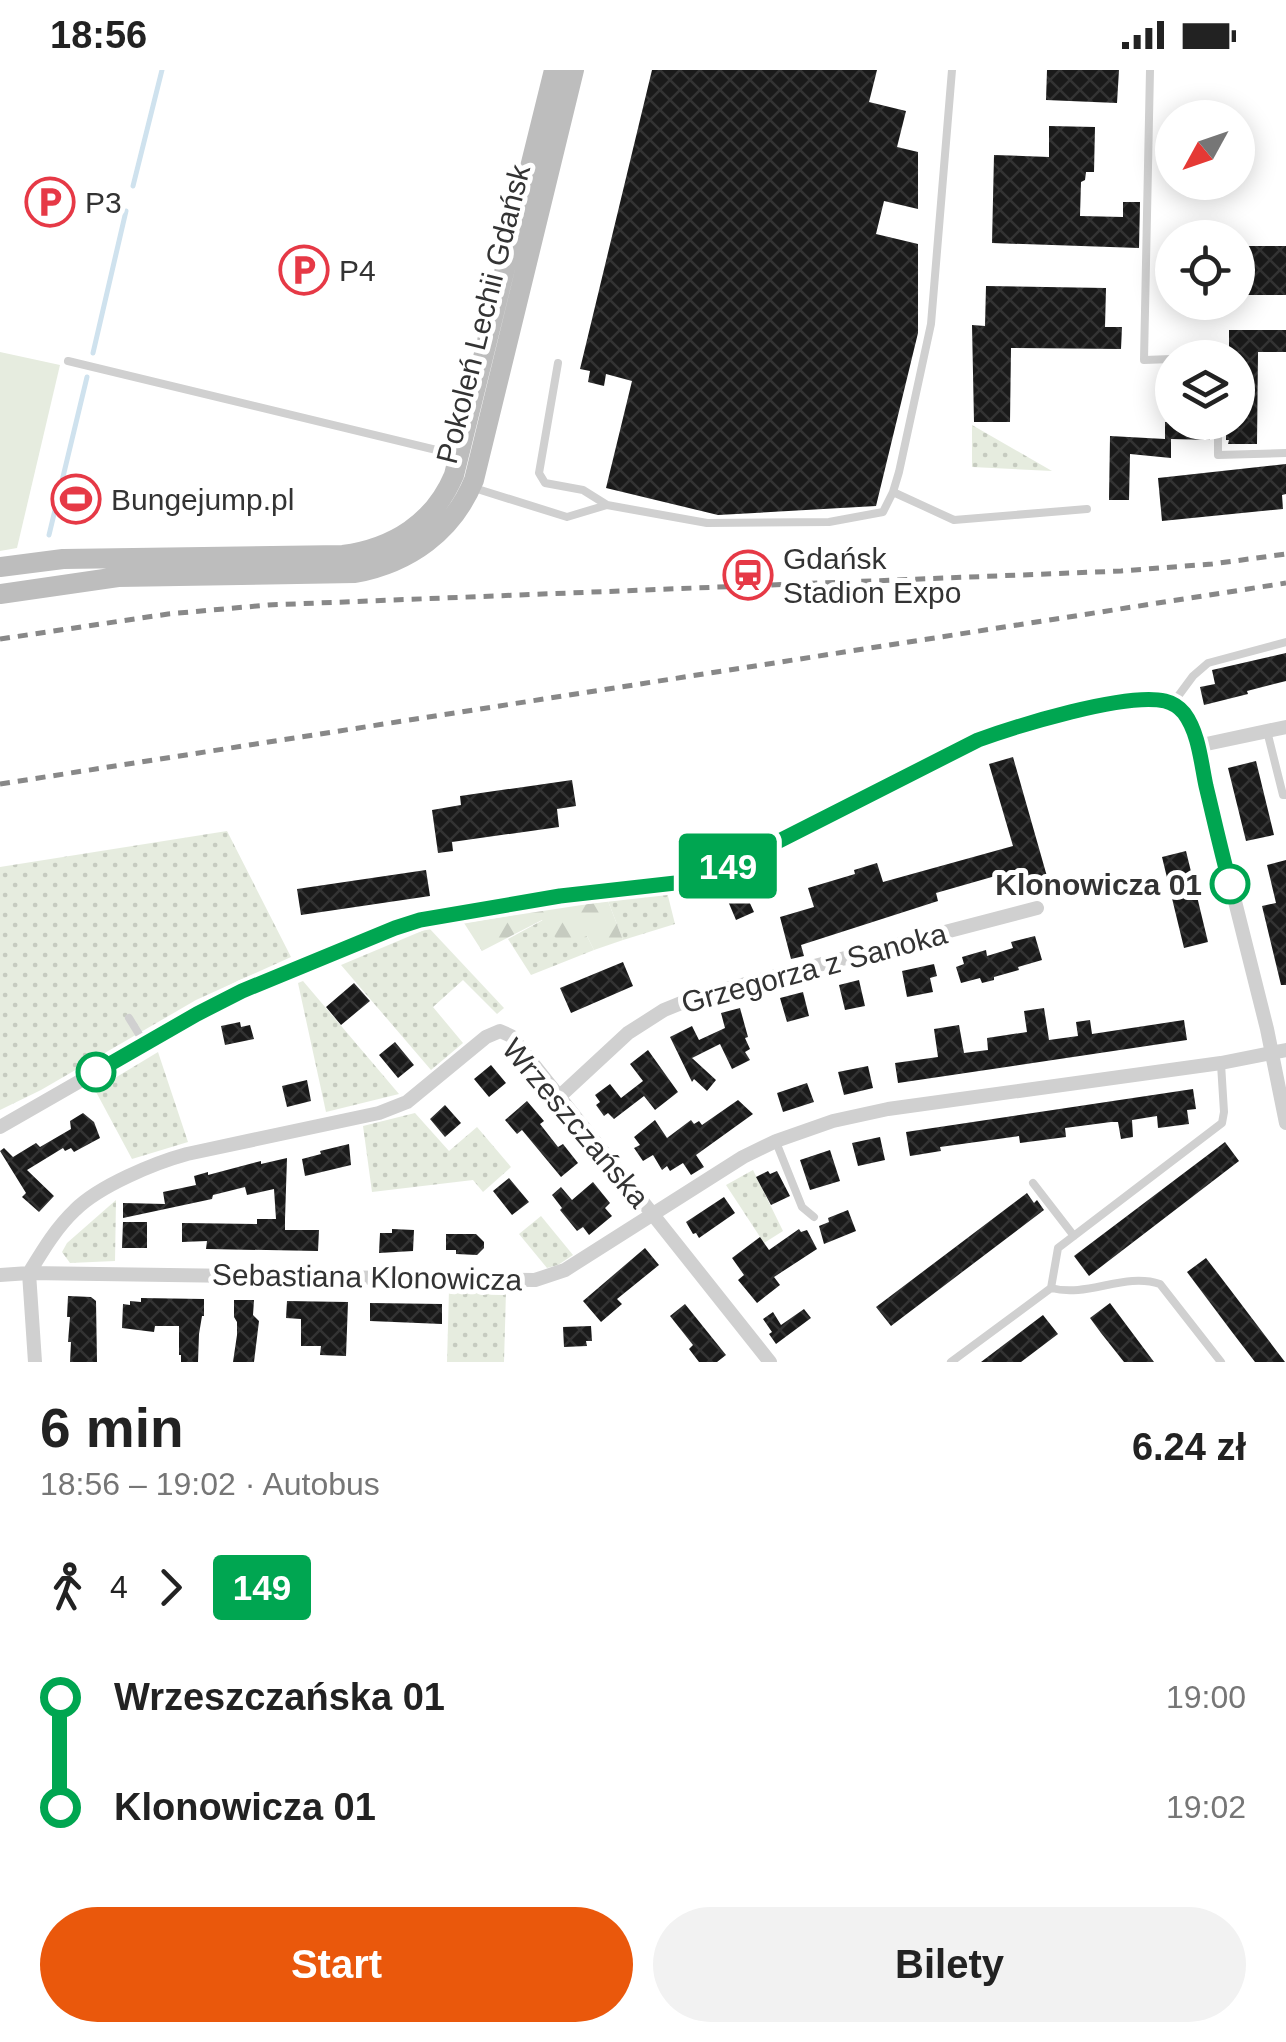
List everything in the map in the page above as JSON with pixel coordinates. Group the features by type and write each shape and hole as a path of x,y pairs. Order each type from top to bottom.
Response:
{"street":[{"name":"Pokoleń Lechii Gdańsk","path":"549,133 554,70"},
{"name":"Pokoleń Lechii Gdańsk","path":"0,594 118,578 355,573 407,556 437,534 452,519 471,487 469,459 549,133 574,70"},
{"name":"Pokoleń Lechii Gdańsk","path":"0,567 63,559 363,552 394,541 421,522 469,459"},
{"path":"28,563 32,589"},
{"path":"0,1127 242,991 370,938 420,920 560,896 702,880 978,740 1027,724 1146,700 1172,704 1190,722 1279,1052 1286,1123"},
{"path":"1197,746 1286,727"},
{"name":"Grzegorza z Sanoka","path":"560,1096 638,1026 696,997 1037,908"},
{"name":"Wrzeszczańska","path":"29,1273 52,1236 78,1206 116,1183 164,1160 380,1113 407,1102 486,1036 500,1031 511,1036 560,1096 770,1362"},
{"name":"Sebastiana Klonowicza","path":"0,1274 535,1280 565,1270 703,1181 776,1141 833,1121 888,1109 1279,1052"},
{"path":"29,1273 35,1362"}],"lane":[{"path":"558,362 539,473 545,483 583,490 607,505 707,523 829,522 884,512 894,492 930,324 952,70"},
{"path":"1150,70 1144,360 1155,360"},
{"path":"68,361 469,459"},
{"path":"1218,440 1218,455 1286,453"},
{"path":"471,487 566,517 607,505"},
{"path":"894,492 954,520 1087,509"},
{"path":"1172,704 1208,663 1286,642"},
{"path":"1267,731 1283,796 1286,795"},
{"path":"129,1018 145,1044"},
{"path":"951,1362 1051,1288 1058,1248 1222,1123 1221,1063"},
{"path":"776,1141 802,1207 814,1218"},
{"path":"1033,1183 1074,1236"},
{"path":"1051,1288 1084,1291 1135,1280 1160,1284 1221,1362"}],"green space":[{"path":"0,352 60,365 17,548 0,551"},
{"path":"972,425 1052,471 972,467"},
{"path":"227,831 291,957 196,1000 0,1110 0,867"},
{"path":"667,892 675,924 623,940 608,901"},
{"path":"608,901 623,940 594,950 587,936 561,945 542,920 482,951 464,923"},
{"path":"543,920 587,936 594,950 531,975 508,939"},
{"path":"429,928 504,1008 497,1014 463,980 433,1007 463,1043 431,1070 341,965"},
{"path":"303,981 399,1094 326,1112 298,983"},
{"path":"158,1052 188,1142 132,1159 95,1090"},
{"path":"415,1113 449,1151 477,1127 511,1167 483,1192 473,1180 372,1192 363,1126"},
{"path":"753,1170 783,1231 764,1243 726,1185"},
{"path":"116,1200 115,1261 70,1263 62,1252 67,1243"},
{"path":"541,1216 573,1255 547,1268 519,1234"},
{"path":"449,1290 506,1291 504,1362 447,1362"}],"building":[{"path":"652,70 877,70 869,102 906,111 897,147 918,152 918,209 884,201 876,234 918,244 918,333 876,506 718,515 606,488 632,381 606,374 604,386 588,382 590,371 580,369"},
{"path":"1047,70 1119,70 1117,103 1046,100"},
{"path":"1049,126 1095,127 1094,172 1086,172 1081,182 1080,216 1123,217 1123,202 1140,202 1139,248 992,243 994,155 1049,157"},
{"path":"1255,246 1286,246 1286,295 1255,295"},
{"path":"986,286 1106,288 1105,327 1122,327 1121,349 1011,348 1010,422 974,422 972,325 985,326"},
{"path":"1229,330 1286,330 1286,352 1258,352 1257,444 1228,444 1229,440 1255,440 1255,340 1229,340"},
{"path":"1110,436 1171,440 1171,458 1130,454 1129,500 1109,500"},
{"path":"1286,464 1283,509 1162,521 1158,478"},
{"path":"1286,653 1286,681 1204,705 1200,687 1215,684 1212,670"},
{"path":"1013,757 1050,887 1026,894 1020,869 936,893 938,901 801,945 804,956 791,959 780,917 814,907 808,888 877,863 883,882 1013,846 989,764"},
{"path":"1256,761 1274,835 1246,841 1228,768"},
{"path":"572,780 576,806 557,809 559,827 452,842 453,851 438,853 432,810 461,805 460,796"},
{"path":"1186,851 1208,942 1184,948 1162,857"},
{"path":"1286,860 1286,985 1281,985 1262,906 1276,903 1267,865"},
{"path":"426,870 430,896 301,915 297,889"},
{"path":"742,886 754,912 736,920 725,894"},
{"path":"1035,936 1042,960 994,980 982,983 980,978 961,983 956,967 964,964 962,957 986,950 987,956 1013,948 1011,942"},
{"path":"623,962 633,986 571,1013 560,988"},
{"path":"934,964 937,976 930,978 933,992 907,997 902,971"},
{"path":"859,980 865,1006 845,1010 839,985"},
{"path":"354,983 370,1001 341,1025 326,1007"},
{"path":"803,992 809,1016 787,1022 780,998"},
{"path":"740,1008 750,1049 745,1052 750,1060 732,1069 720,1044 692,1058 716,1080 707,1091 694,1079 692,1082 670,1037 692,1026 699,1040 725,1028 721,1013"},
{"path":"1044,1008 1049,1040 1078,1036 1076,1022 1090,1020 1092,1034 1184,1020 1187,1040 898,1083 895,1063 938,1057 934,1029 959,1025 964,1053 988,1050 987,1038 1027,1032 1024,1011"},
{"path":"240,1022 241,1027 250,1025 254,1039 225,1045 221,1026"},
{"path":"395,1042 414,1065 398,1078 379,1055"},
{"path":"648,1050 678,1092 655,1110 644,1096 614,1119 608,1113 604,1116 596,1105 600,1102 595,1095 610,1084 621,1098 643,1081 630,1064"},
{"path":"491,1065 506,1083 489,1097 474,1079"},
{"path":"868,1066 873,1088 844,1095 838,1072"},
{"path":"307,1080 311,1101 287,1107 282,1086"},
{"path":"807,1083 814,1102 783,1112 777,1093"},
{"path":"1193,1089 1196,1109 1187,1110 1189,1124 1158,1128 1157,1116 1132,1120 1133,1137 1121,1139 1118,1122 1111,1122 1065,1128 1066,1137 1020,1143 1019,1136 940,1147 941,1151 910,1156 906,1132"},
{"path":"738,1100 753,1114 696,1155 704,1167 691,1175 683,1163 670,1171 667,1166 662,1170 653,1155 643,1161 634,1148 640,1145 634,1137 655,1120 667,1138 691,1120 702,1125"},
{"path":"527,1101 558,1147 563,1144 578,1163 561,1177 522,1130 517,1134 505,1120"},
{"path":"445,1105 461,1123 445,1137 430,1119"},
{"path":"83,1113 94,1122 100,1138 74,1152 63,1148 27,1170 54,1196 39,1212 22,1197 26,1193 0,1151 4,1148 13,1157 36,1143 40,1147 71,1129 70,1121"},
{"path":"880,1137 885,1160 858,1166 852,1143"},
{"path":"1225,1142 1239,1161 1089,1276 1074,1256"},
{"path":"349,1144 351,1165 305,1176 302,1159"},
{"path":"830,1150 840,1181 810,1190 800,1160"},
{"path":"287,1158 285,1230 319,1230 318,1251 206,1249 207,1241 182,1242 182,1223 257,1224 257,1219 276,1219 274,1189 247,1195 245,1187 213,1195 212,1199 123,1218 123,1203 165,1204 163,1192 196,1185 194,1176"},
{"path":"777,1171 790,1196 771,1205 756,1177"},
{"path":"509,1178 529,1202 512,1215 493,1191"},
{"path":"593,1182 610,1203 605,1208 612,1216 589,1235 583,1227 577,1231 552,1195 561,1187 572,1200"},
{"path":"1027,1193 1044,1210 891,1326 876,1307"},
{"path":"724,1197 735,1213 699,1238 693,1234 686,1222"},
{"path":"848,1210 856,1231 824,1244 819,1226"},
{"path":"123,1222 147,1222 147,1248 122,1248"},
{"path":"392,1229 414,1230 413,1251 379,1253 380,1233 392,1233"},
{"path":"799,1229 807,1230 817,1249 774,1277 780,1285 757,1303 738,1280 744,1275 732,1258 760,1237 769,1250"},
{"path":"446,1234 476,1234 484,1248 477,1255 456,1254 456,1250 446,1250"},
{"path":"645,1248 659,1265 617,1299 622,1304 601,1322 583,1301"},
{"path":"1206,1258 1285,1362 1255,1362 1232,1332 1187,1272"},
{"path":"68,1296 91,1297 96,1301 97,1362 70,1362"},
{"path":"141,1298 204,1299 198,1362 181,1362 179,1326 155,1326 154,1332 122,1328 123,1304 141,1302"},
{"path":"234,1300 254,1300 253,1315 259,1321 254,1362 233,1362 237,1335"},
{"path":"287,1301 348,1302 346,1356 320,1355 321,1346 301,1346 301,1319 286,1318"},
{"path":"370,1303 442,1304 442,1324 370,1321"},
{"path":"1110,1303 1154,1362 1124,1362 1101,1333 1090,1318"},
{"path":"685,1304 726,1355 717,1362 699,1362 689,1349 693,1345 670,1316"},
{"path":"804,1309 811,1318 776,1344 763,1319 773,1312 781,1325"},
{"path":"1043,1315 1058,1334 1021,1362 981,1362"},
{"path":"591,1326 592,1341 586,1341 587,1346 564,1347 563,1327"}],"waterway":[{"path":"133,186 162,70"},
{"path":"93,353 126,211"},
{"path":"49,535 87,377"}],"railway":[{"path":"0,639 168,614 268,605 1121,571 1286,554"},
{"path":"0,784 1286,583"}],"bus line":[{"name":"149","path":"96,1072 242,991 395,928 420,920 560,896 702,880 978,740 1111,704 1159,700 1172,704 1190,722 1230,884"}],"place":[{"name":"P3","path":"50,202"},
{"name":"P4","path":"304,270"},
{"name":"Bungejump.pl","path":"76,499"},
{"name":"Gdańsk Stadion Expo","path":"748,575"},
{"name":"Klonowicza 01","path":"1230,884"}]}
